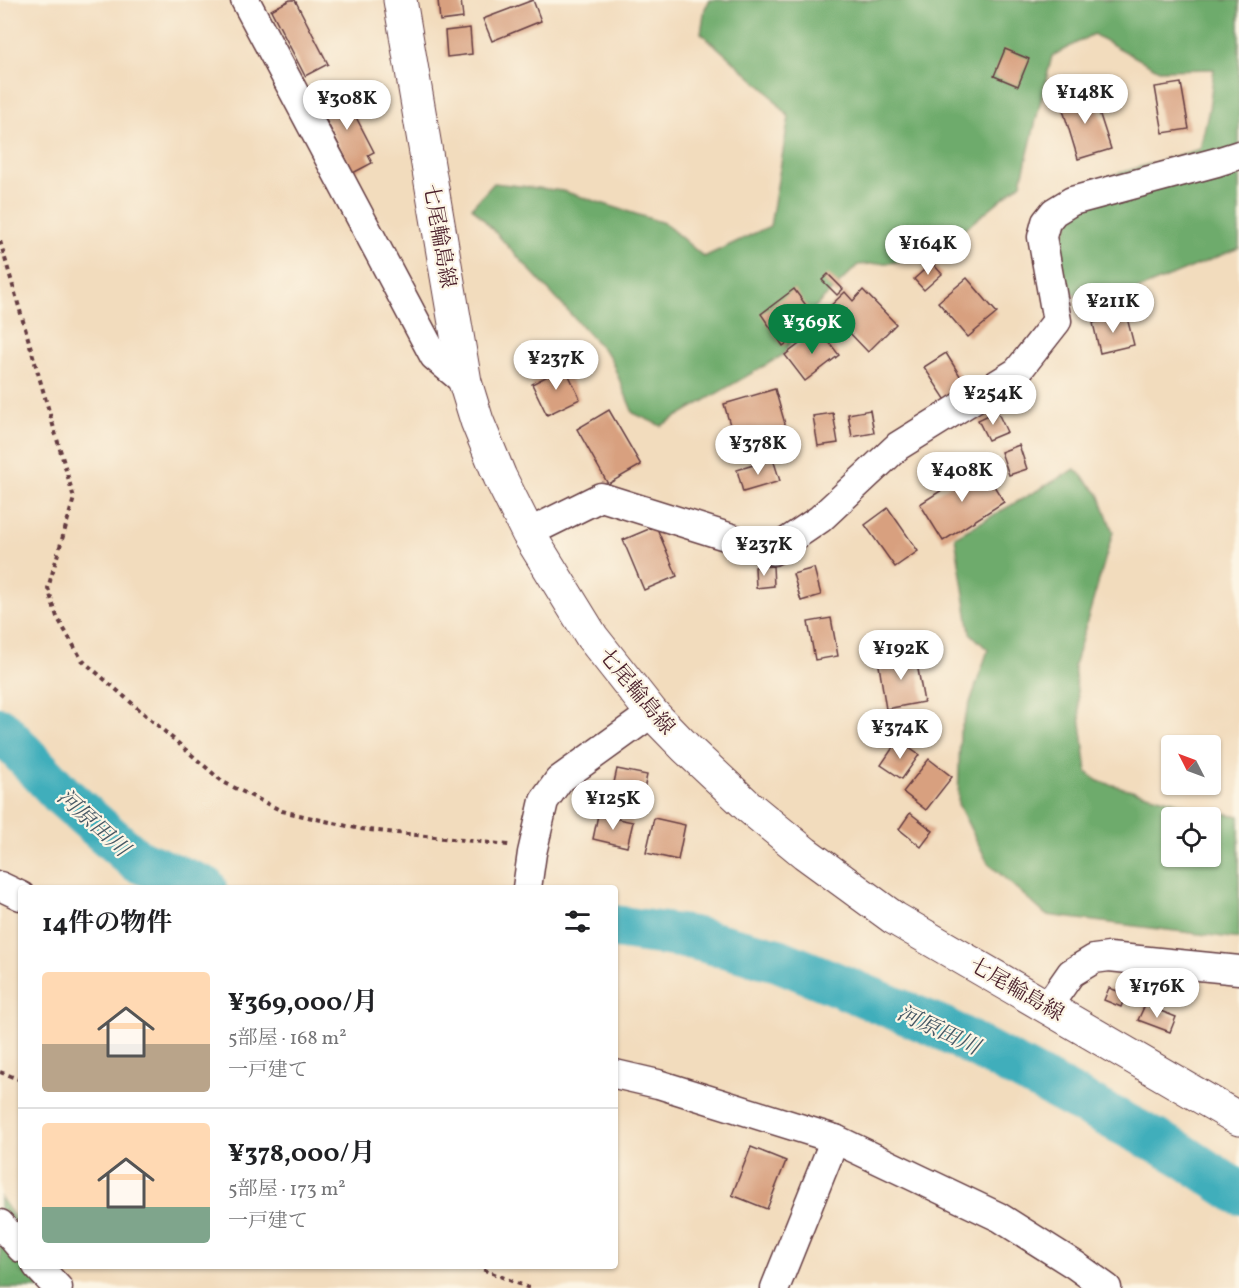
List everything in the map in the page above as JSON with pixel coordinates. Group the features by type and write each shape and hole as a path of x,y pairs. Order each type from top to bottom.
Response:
{"main road":[{"name":"七尾輪島線","path":"400,0 465,382 477,421 500,477 528,533 592,637 652,713 749,807 805,853 894,918 1239,1119"}],"street":[{"path":"245,0 434,356 465,382"},
{"path":"528,533 601,497 772,551 820,519 898,446 1017,372 1057,321 1042,237 1046,222 1054,212 1072,201 1239,155"},
{"path":"527,885 532,850 544,801 559,780 652,713"},
{"path":"0,886 18,895"},
{"path":"1048,1006 1071,973 1094,959 1109,957 1239,970"},
{"path":"618,1075 658,1084 835,1139 999,1217 1107,1288"},
{"path":"775,1288 835,1139"},
{"path":"0,1224 18,1245"},
{"path":"40,1269 58,1288"}],"path":[{"path":"0,241 74,498 48,588 57,617 82,660 223,782 282,811 360,829 532,850"},
{"path":"0,1071 18,1079"},
{"path":"482,1269 529,1288"}],"green space":[{"path":"710,0 1239,0 1239,248 1113,300 1082,299 1045,278 1086,183 1200,149 1209,109 1214,69 1159,70 1093,34 1052,56 1021,183 927,260 858,265 808,314 783,355 661,426 633,413 610,357 472,207 494,183 563,191 664,223 704,257 770,226 789,117 767,91 701,33 705,8"},
{"path":"1075,469 1099,494 1113,532 1074,666 1087,772 1098,781 1195,807 1161,807 1161,867 1221,867 1221,813 1239,816 1239,939 1046,915 988,863 958,804 960,732 988,650 970,633 955,537"},
{"path":"0,1197 18,1222 18,1269 48,1269 57,1288 0,1288"}],"building":[{"path":"290,0 295,0 328,64 305,76 271,10"},
{"path":"438,0 461,0 463,18 440,21"},
{"path":"533,0 541,21 492,41 483,19"},
{"path":"470,28 472,54 447,57 445,31"},
{"path":"1005,49 1029,59 1018,86 994,76"},
{"path":"1181,83 1189,129 1163,133 1155,87"},
{"path":"342,90 374,152 368,155 372,163 353,173 317,102"},
{"path":"1092,90 1111,149 1078,159 1060,100"},
{"path":"932,263 942,274 924,290 914,279"},
{"path":"828,274 843,289 837,295 822,280"},
{"path":"967,278 997,313 968,337 938,302"},
{"path":"794,289 808,308 792,320 801,333 783,346 761,314"},
{"path":"863,290 896,324 868,352 827,309 845,292 853,301"},
{"path":"1126,314 1134,345 1100,353 1093,323"},
{"path":"819,329 839,355 805,381 785,355"},
{"path":"946,353 970,392 949,405 924,367"},
{"path":"565,367 580,399 547,415 532,384"},
{"path":"775,389 787,431 736,446 724,404"},
{"path":"609,410 641,465 608,484 577,429"},
{"path":"870,410 874,433 852,437 848,414"},
{"path":"997,411 1007,432 988,440 978,420"},
{"path":"833,413 838,443 818,446 813,416"},
{"path":"1019,445 1027,469 1009,475 1001,452"},
{"path":"773,459 780,481 743,492 737,470"},
{"path":"981,465 1004,502 943,541 920,504"},
{"path":"888,508 918,551 895,567 865,525"},
{"path":"656,526 677,576 644,590 623,540"},
{"path":"773,566 774,586 756,588 755,567"},
{"path":"814,568 821,595 801,601 793,574"},
{"path":"831,618 838,656 815,660 808,622"},
{"path":"915,653 924,702 886,709 878,659"},
{"path":"898,740 919,755 902,779 881,765"},
{"path":"929,759 952,777 926,810 903,792"},
{"path":"617,769 647,775 640,808 610,801"},
{"path":"910,813 933,831 921,847 899,829"},
{"path":"598,815 633,822 627,847 593,839"},
{"path":"654,818 685,825 678,860 646,853"},
{"path":"1109,988 1126,994 1121,1007 1104,1000"},
{"path":"1145,1005 1176,1017 1170,1032 1138,1020"},
{"path":"751,1147 786,1161 767,1209 732,1195"}],"waterway":[{"name":"河原田川","path":"0,729 63,796 136,860 198,885"},
{"name":"河原田川","path":"618,927 693,938 778,960 942,1028 1179,1153 1239,1193"}]}
